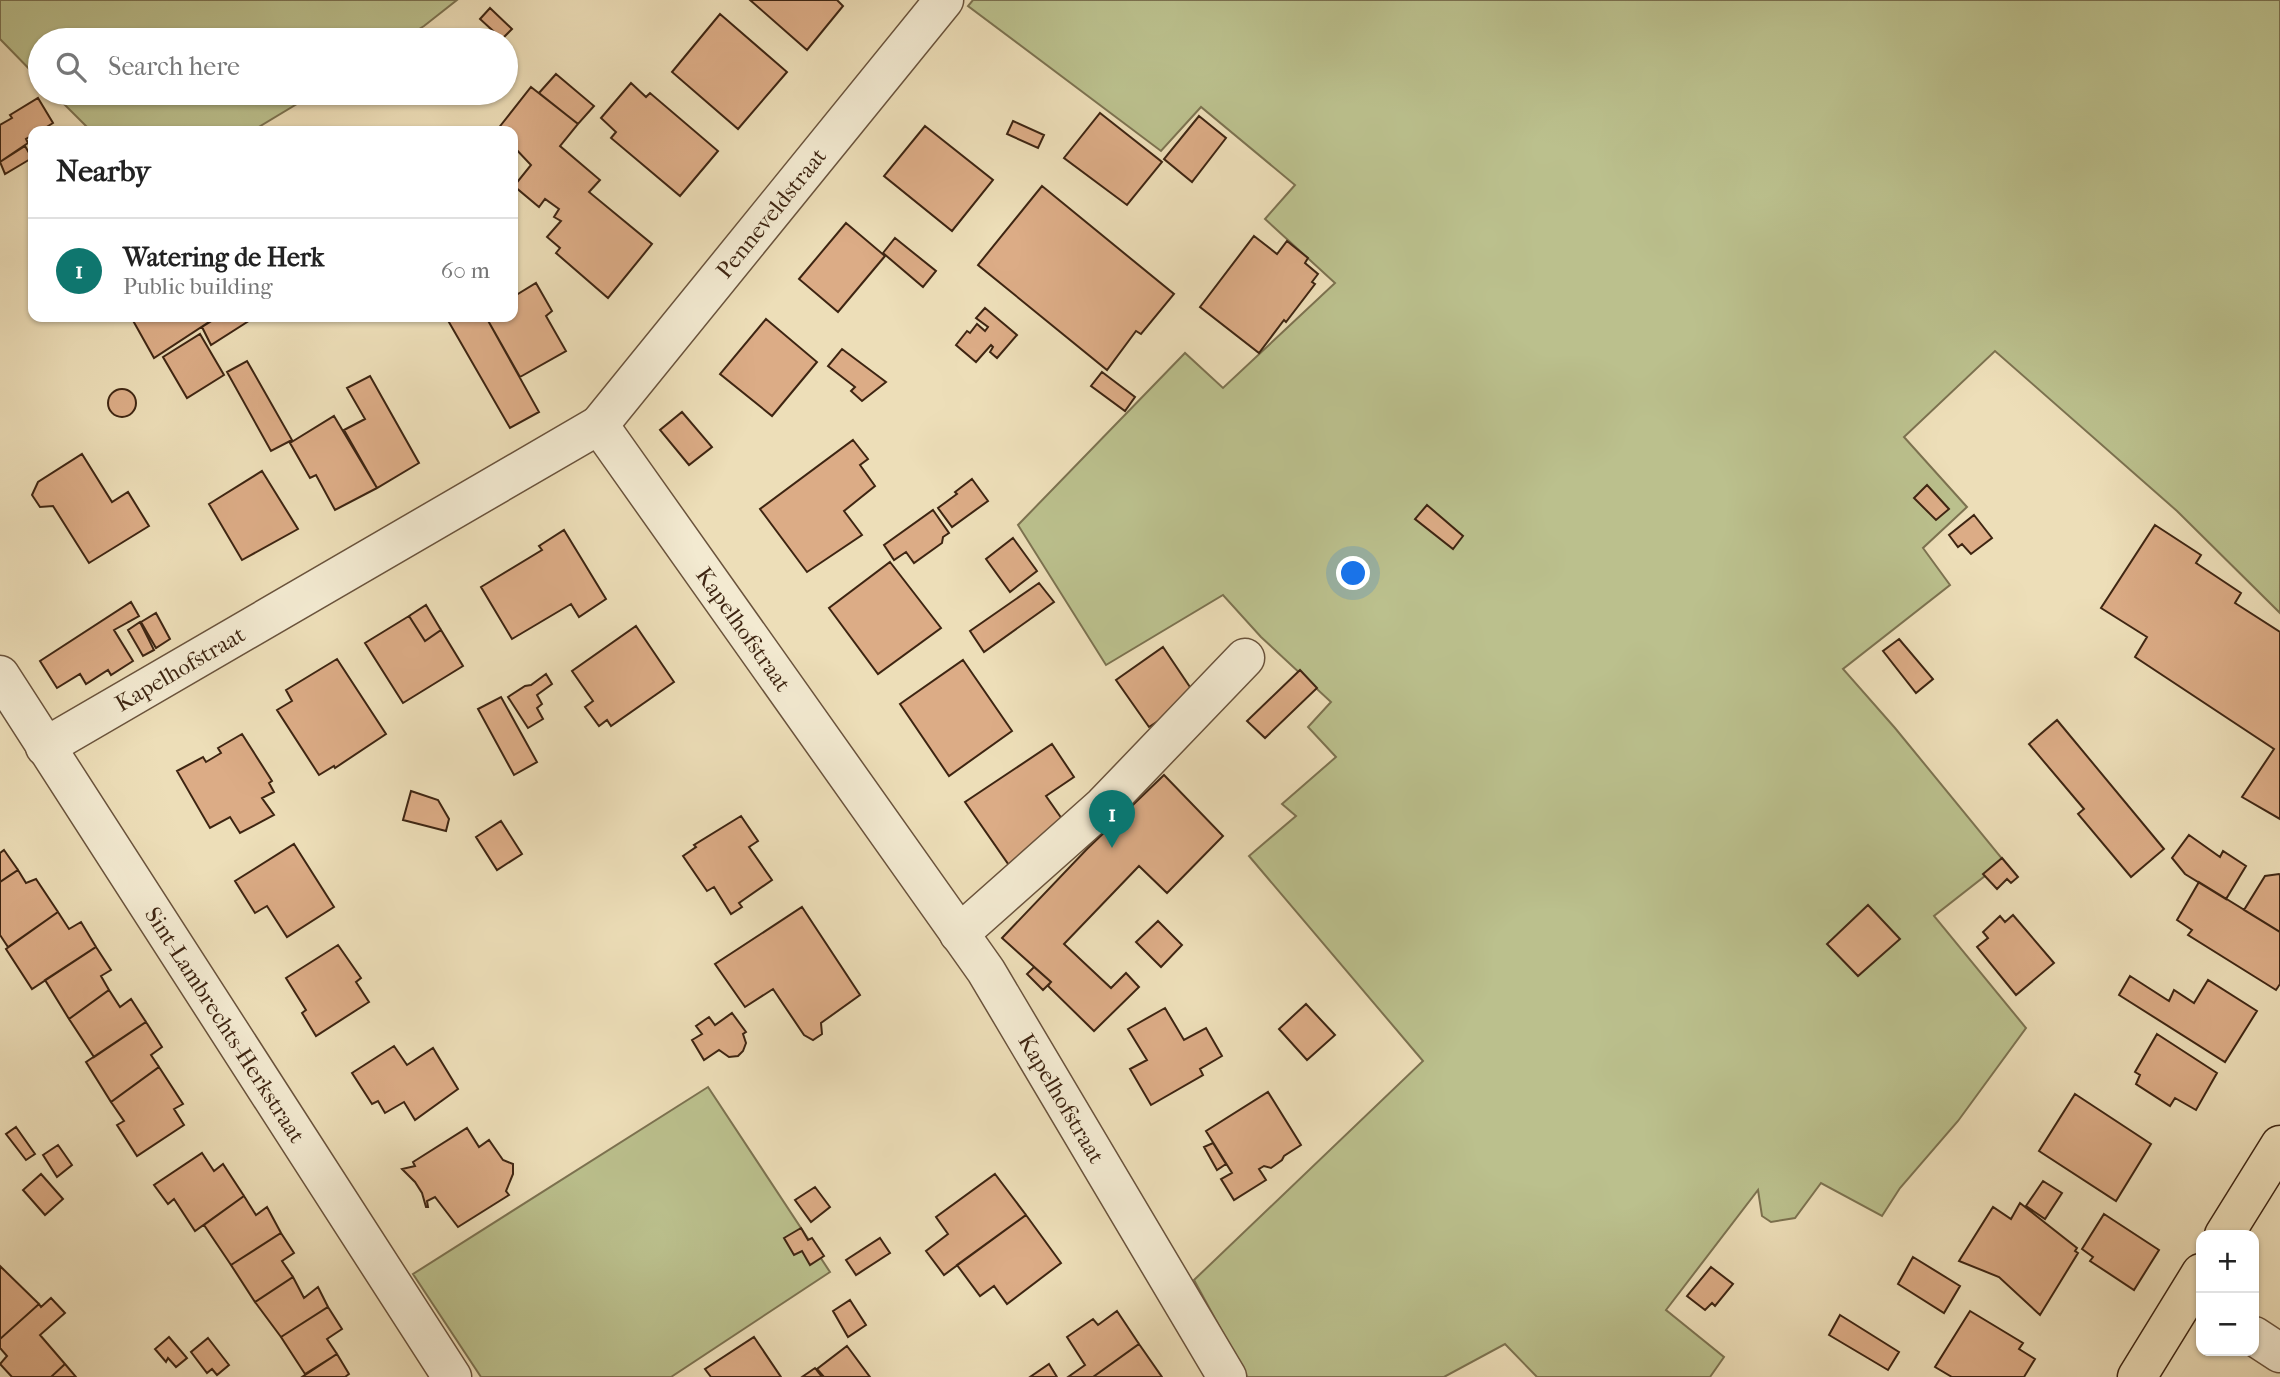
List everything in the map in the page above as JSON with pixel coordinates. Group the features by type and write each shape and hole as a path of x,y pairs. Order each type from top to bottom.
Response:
{"main road":[{"path":"2227,1230 2280,1145"},
{"path":"2137,1377 2196,1289"}],"street":[{"name":"Penneveldstraat","path":"599,425 944,0"},
{"name":"Kapelhofstraat","path":"45,747 599,425 986,971 1227,1377"},
{"path":"959,934 1103,806 1245,658"},
{"name":"Sint-Lambrechts-Herkstraat","path":"0,675 452,1377"},
{"path":"2259,1339 2280,1353"}],"green space":[{"path":"0,0 457,0 421,28 28,28 28,68 0,39"},
{"path":"973,0 2280,0 2280,613 2177,511 1995,351 1904,437 1967,507 1923,548 1950,585 1843,669 2004,861 1934,916 2026,1028 1958,1121 1900,1188 1882,1216 1821,1183 1795,1218 1771,1222 1762,1216 1758,1190 1666,1310 1724,1357 1710,1377 1537,1377 1505,1344 1444,1377 1247,1377 1194,1280 1423,1061 1249,856 1296,816 1282,804 1336,757 1308,727 1331,702 1261,637 1223,595 1106,665 1018,525 1185,353 1223,388 1335,283 1265,219 1295,185 1201,107 1161,151 968,6"},
{"path":"65,105 295,105 260,126 86,126"},
{"path":"708,1087 830,1272 671,1377 481,1377 413,1274"}],"building":[{"path":"750,0 837,0 843,6 807,50"},
{"path":"490,8 511,28 490,28 480,19"},
{"path":"720,14 787,72 738,129 672,72"},
{"path":"556,74 594,106 578,124 539,93"},
{"path":"631,83 646,97 650,93 718,151 680,196 611,138 616,132 601,118"},
{"path":"531,87 578,124 560,146 600,180 589,192 652,244 608,298 556,253 560,248 547,237 561,221 554,217 559,209 545,199 539,207 518,189 518,181 531,165 518,151 518,126 500,126"},
{"path":"28,104 42,105 53,123 48,126 28,126 28,143 0,162 0,125 12,118 10,115"},
{"path":"1100,113 1162,162 1127,205 1064,158"},
{"path":"1199,116 1226,138 1192,182 1164,159"},
{"path":"1013,121 1044,135 1038,148 1007,134"},
{"path":"925,126 993,180 952,231 884,176"},
{"path":"25,146 28,151 28,160 5,174 0,162"},
{"path":"1042,186 1174,294 1141,334 1136,331 1107,370 978,265"},
{"path":"846,223 885,256 838,312 799,279"},
{"path":"1254,236 1277,254 1287,241 1308,258 1305,263 1318,274 1312,282 1315,284 1259,353 1200,307"},
{"path":"895,238 936,271 923,287 883,253"},
{"path":"536,283 552,311 546,316 566,351 520,377 489,322 518,322 518,294"},
{"path":"985,308 1017,335 997,358 990,352 993,347 991,345 976,362 956,345 967,331 970,333 977,324 985,331 988,327 976,318"},
{"path":"766,319 817,362 772,416 720,374"},
{"path":"134,322 209,322 154,358"},
{"path":"210,322 247,322 211,345 202,327"},
{"path":"449,322 489,322 539,412 510,428"},
{"path":"200,334 224,375 187,398 163,357"},
{"path":"842,349 886,382 862,401 851,391 855,387 828,366"},
{"path":"247,361 292,440 271,451 227,372"},
{"path":"1102,372 1135,397 1125,411 1091,386"},
{"path":"370,376 419,463 377,488 344,430 365,419 347,388"},
{"path":"122,389 132,393 136,403 132,413 122,417 112,413 108,403 112,393"},
{"path":"682,412 712,447 689,465 660,430"},
{"path":"334,416 377,488 335,510 316,475 310,478 290,443"},
{"path":"853,440 868,459 860,465 875,486 844,511 862,535 807,572 760,509"},
{"path":"82,454 112,502 128,492 149,526 89,563 53,506 40,507 32,495 38,482"},
{"path":"262,471 298,529 242,560 209,504"},
{"path":"972,479 988,501 952,527 938,508"},
{"path":"1927,485 1949,509 1936,520 1914,498"},
{"path":"1427,505 1463,536 1453,549 1415,519"},
{"path":"933,510 949,533 943,537 942,543 914,563 906,552 894,560 884,545"},
{"path":"1974,515 1992,538 1971,554 1962,544 1958,547 1949,535"},
{"path":"2155,525 2201,555 2196,563 2241,593 2235,603 2280,632 2280,819 2242,797 2274,749 2135,657 2147,637 2101,608"},
{"path":"564,530 606,599 579,617 571,604 512,639 481,587 542,550 539,546"},
{"path":"1013,538 1037,571 1010,592 986,559"},
{"path":"890,562 941,628 878,674 829,608"},
{"path":"1039,583 1054,602 984,652 970,631"},
{"path":"131,602 139,616 114,630 133,661 111,675 108,670 86,684 80,674 57,688 40,661"},
{"path":"426,605 441,630 425,641 409,616"},
{"path":"156,613 170,639 156,648 141,622"},
{"path":"409,616 425,641 441,630 463,666 403,703 365,643"},
{"path":"140,622 154,650 143,656 128,630"},
{"path":"636,626 674,682 611,726 607,720 599,726 585,707 593,701 572,671"},
{"path":"1899,639 1933,679 1916,693 1883,651"},
{"path":"1163,647 1196,696 1149,727 1116,680"},
{"path":"337,659 386,734 335,768 334,766 319,775 277,710 292,701 286,690"},
{"path":"963,660 1012,731 949,776 900,704"},
{"path":"1300,670 1317,688 1265,738 1247,721"},
{"path":"546,674 552,684 537,695 542,704 537,708 543,719 528,728 508,697"},
{"path":"501,697 537,762 514,775 478,709"},
{"path":"2057,720 2164,849 2131,877 2078,814 2084,809 2029,744"},
{"path":"242,734 272,781 269,783 274,792 262,798 274,815 240,833 230,817 210,828 177,771 203,757 206,762 221,753 218,748"},
{"path":"1052,744 1074,777 1046,796 1069,829 1011,868 965,802"},
{"path":"1164,775 1223,836 1167,893 1139,866 1064,944 1111,988 1126,973 1139,987 1094,1031 1048,986 1051,982 1002,938 1087,849"},
{"path":"411,791 438,800 449,819 446,831 403,820"},
{"path":"741,816 758,841 749,847 772,880 739,903 742,907 731,914 714,887 707,891 683,856 696,847 694,845"},
{"path":"501,821 522,854 497,870 476,837"},
{"path":"2189,835 2220,857 2223,851 2246,866 2226,899 2185,874 2172,858"},
{"path":"294,844 334,907 287,937 267,906 255,913 235,881"},
{"path":"4,850 18,870 0,882 0,853"},
{"path":"2002,858 2018,877 2011,883 2007,879 1997,889 1983,874"},
{"path":"18,870 26,883 36,879 58,912 8,947 0,935 0,882"},
{"path":"2279,874 2280,932 2244,910 2265,876"},
{"path":"2199,882 2280,932 2280,984 2276,990 2188,935 2192,930 2177,920"},
{"path":"1868,905 1900,939 1858,976 1827,944"},
{"path":"802,907 860,995 821,1023 822,1034 813,1040 804,1035 773,989 745,1007 715,964"},
{"path":"58,912 69,929 81,922 96,947 32,989 6,949"},
{"path":"2013,915 2054,963 2016,995 1977,947 1988,938 1983,932 2000,916 2005,922"},
{"path":"1158,921 1182,945 1161,967 1136,942"},
{"path":"338,945 361,978 356,982 369,1002 316,1036 302,1013 306,1010 286,978"},
{"path":"96,947 111,970 101,976 109,990 69,1019 45,980"},
{"path":"1034,967 1051,982 1043,990 1027,974"},
{"path":"2130,976 2169,1001 2174,990 2194,1003 2208,980 2257,1011 2225,1062 2119,995"},
{"path":"109,990 120,1007 131,999 146,1022 94,1057 69,1019"},
{"path":"1306,1004 1335,1035 1307,1060 1279,1029"},
{"path":"1165,1008 1184,1040 1206,1028 1222,1056 1200,1069 1203,1075 1151,1105 1130,1069 1147,1060 1128,1029"},
{"path":"732,1013 746,1032 743,1034 746,1043 743,1051 738,1056 729,1057 719,1050 704,1060 692,1040 702,1034 696,1026 709,1017 715,1025"},
{"path":"146,1022 162,1047 151,1055 159,1067 111,1102 86,1062"},
{"path":"2157,1034 2217,1073 2196,1110 2175,1098 2170,1106 2136,1084 2140,1075 2135,1072"},
{"path":"394,1046 407,1065 433,1048 458,1089 415,1120 404,1102 385,1113 378,1101 372,1104 352,1073"},
{"path":"159,1067 183,1104 174,1109 184,1125 137,1156 117,1125 124,1121 111,1102"},
{"path":"1268,1092 1301,1145 1271,1168 1264,1166 1259,1169 1266,1180 1234,1200 1221,1179 1232,1173 1206,1131"},
{"path":"2075,1094 2151,1144 2116,1201 2039,1151"},
{"path":"16,1127 35,1154 26,1160 6,1134"},
{"path":"467,1128 479,1147 489,1140 503,1160 513,1164 513,1174 506,1191 509,1195 458,1227 435,1197 427,1201 426,1207 422,1193 402,1169 415,1166 413,1162"},
{"path":"1213,1143 1226,1164 1217,1170 1204,1147"},
{"path":"58,1145 72,1165 57,1177 43,1155"},
{"path":"202,1153 214,1171 223,1164 244,1196 195,1231 174,1199 168,1204 154,1185"},
{"path":"41,1174 63,1199 45,1215 23,1190"},
{"path":"995,1174 1026,1215 944,1275 926,1251 948,1234 936,1217"},
{"path":"2043,1181 2062,1193 2045,1219 2026,1206"},
{"path":"815,1187 830,1207 811,1222 795,1200"},
{"path":"244,1196 256,1215 267,1207 281,1233 231,1265 204,1225"},
{"path":"2020,1203 2077,1248 2075,1251 2078,1253 2040,1315 1999,1277 1959,1261 1993,1207 2011,1219"},
{"path":"2104,1214 2159,1250 2134,1290 2090,1261 2093,1257 2082,1249"},
{"path":"1026,1215 1061,1263 1007,1304 994,1286 980,1296 957,1265"},
{"path":"801,1228 808,1240 812,1238 824,1256 810,1265 802,1251 794,1255 784,1238"},
{"path":"281,1233 294,1253 282,1261 293,1277 255,1302 231,1265"},
{"path":"880,1238 890,1253 856,1275 846,1260"},
{"path":"1913,1257 1960,1286 1944,1313 1898,1284"},
{"path":"0,1266 39,1304 0,1339"},
{"path":"1711,1267 1733,1284 1715,1306 1712,1303 1705,1310 1687,1296"},
{"path":"293,1277 304,1298 318,1287 328,1307 281,1337 255,1302"},
{"path":"51,1298 65,1313 40,1335 65,1364 51,1377 12,1377 0,1364 7,1356 0,1348 0,1339 39,1304 41,1307"},
{"path":"850,1300 866,1325 848,1337 833,1311"},
{"path":"328,1307 342,1329 327,1339 337,1354 305,1374 281,1337"},
{"path":"1117,1311 1139,1344 1093,1377 1068,1377 1085,1365 1067,1337 1093,1319 1098,1325"},
{"path":"1970,1311 2023,1343 2019,1349 2035,1359 2024,1377 1952,1377 1935,1367"},
{"path":"1840,1315 1899,1352 1888,1370 1829,1335"},
{"path":"169,1337 187,1358 176,1367 168,1358 166,1362 155,1349"},
{"path":"754,1337 781,1377 711,1377 705,1369"},
{"path":"208,1338 229,1365 217,1375 212,1369 207,1373 191,1352"},
{"path":"1139,1344 1162,1377 1093,1377"},
{"path":"847,1346 870,1377 824,1377 817,1369"},
{"path":"337,1354 349,1374 345,1377 302,1377"},
{"path":"65,1364 76,1377 51,1377"},
{"path":"1049,1364 1057,1377 1030,1377"},
{"path":"815,1368 822,1377 802,1377"}],"place":[{"name":"Watering de Herk","path":"1112,848"}]}
